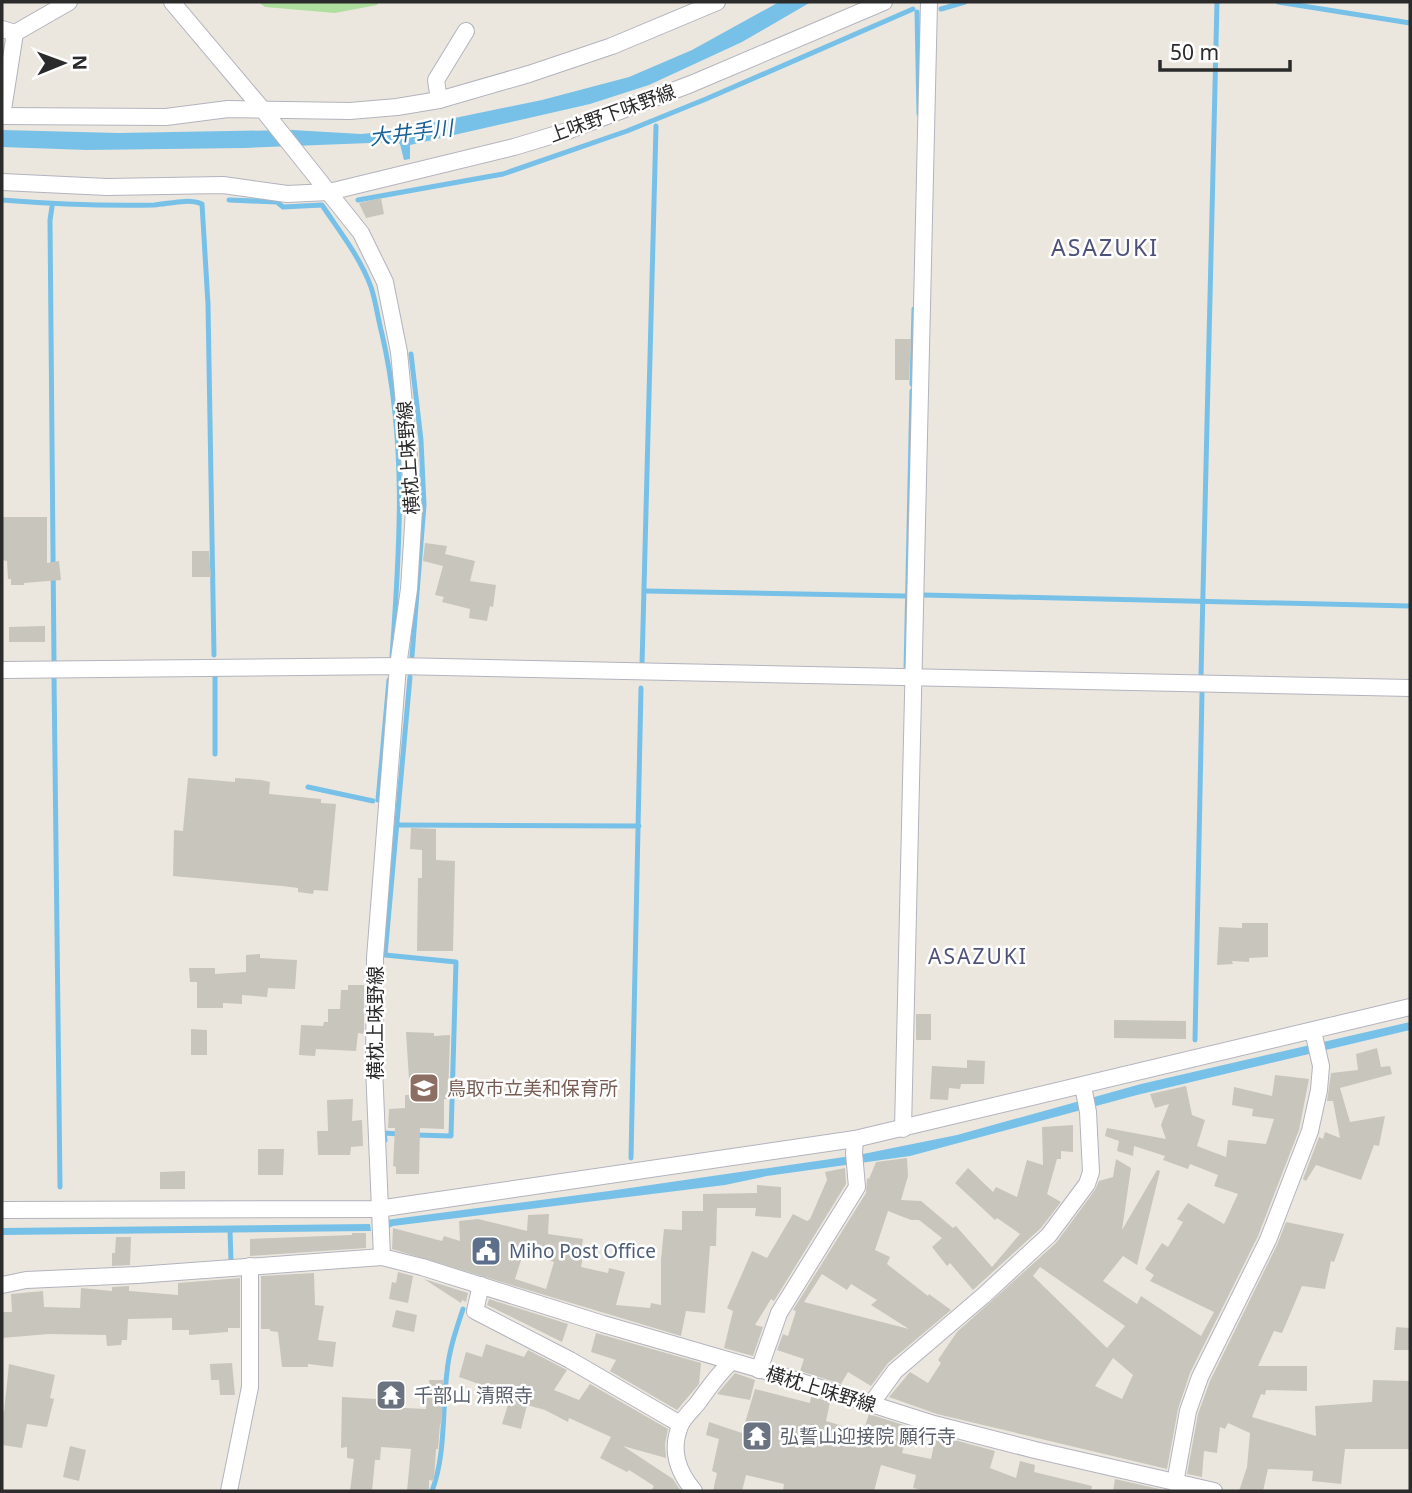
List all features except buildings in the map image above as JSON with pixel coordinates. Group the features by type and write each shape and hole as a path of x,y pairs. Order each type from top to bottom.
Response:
{"street":[{"path":"69,2 9,31 2,116 166,117 228,109 350,111 439,100 612,46 717,2"},
{"name":"横枕上味野線","path":"172,2 361,233 385,282 399,352 414,510 409,589 398,666 374,972 374,1067 382,1257 934,1424 1214,1491"},
{"name":"上味野下味野線","path":"2,181 107,187 223,185 287,194 329,192 514,147 567,131 691,85 884,2"},
{"path":"903,1129 929,2"},
{"path":"439,100 436,80 466,31"},
{"path":"2,670 398,666 1410,688"},
{"path":"2,1210 378,1209 855,1139 1410,1007"},
{"path":"1175,1483 1188,1411 1200,1377 1268,1240 1310,1131 1321,1066 1313,1031"},
{"path":"871,1404 895,1371 1049,1235 1087,1184 1091,1171 1088,1112 1083,1086"},
{"path":"759,1370 779,1313 858,1186 855,1139"},
{"path":"2,1285 26,1280 137,1275 382,1257"},
{"path":"229,1491 250,1387 250,1266"},
{"path":"481,1285 475,1311 570,1360 680,1424"},
{"path":"694,1491 684,1479 674,1455 680,1424 714,1378 731,1362"}],"green space":[{"path":"258,2 379,2 377,5 335,13 265,7"}],"water":[{"name":"大井手川","path":"779,2 811,2 742,42 649,85 590,104 410,145 410,159 404,160 400,144 396,142 87,150 2,147 2,130 119,133 292,130 361,134 392,131 542,100 629,77 692,50"},
{"path":"1410,1022 1410,1030 1137,1095 910,1156 767,1176 725,1185 393,1226 387,1229 386,1220 858,1155 957,1135 1141,1084"},
{"path":"370,1224 371,1231 2,1235 2,1228"}],"waterway":[{"path":"941,9 965,2"},
{"path":"1201,677 1217,2"},
{"path":"1278,2 1410,23"},
{"path":"358,200 503,174 627,131 913,9"},
{"path":"917,12 919,114"},
{"path":"642,665 656,126"},
{"path":"2,200 97,205 154,205 184,201 202,204 208,304 214,655"},
{"path":"229,200 277,202 283,207 322,205 355,255 371,287 390,375 398,455 399,535 392,656"},
{"path":"52,207 54,662"},
{"path":"912,384 914,309"},
{"path":"411,354 421,440 424,505 412,656"},
{"path":"906,670 912,391"},
{"path":"646,591 905,596"},
{"path":"923,595 1410,606"},
{"path":"215,674 215,754"},
{"path":"54,676 60,1187"},
{"path":"410,677 385,955 456,962 451,1136 416,1135"},
{"path":"378,800 389,680"},
{"path":"631,1158 641,688"},
{"path":"1195,1040 1202,693"},
{"path":"308,787 373,801"},
{"path":"398,825 639,826"},
{"path":"385,1140 384,1133 399,1134"},
{"path":"230,1229 231,1262"},
{"path":"432,1491 442,1447 448,1364 463,1309"}],"place":[{"name":"鳥取市立美和保育所","path":"424,1088"},
{"name":"Miho Post Office","path":"486,1251"},
{"name":"千部山 清照寺","path":"391,1395"},
{"name":"弘誓山迎接院 願行寺","path":"757,1436"}],"district":[{"name":"ASAZUKI","path":"1105,247"},
{"name":"ASAZUKI","path":"978,956"}]}
